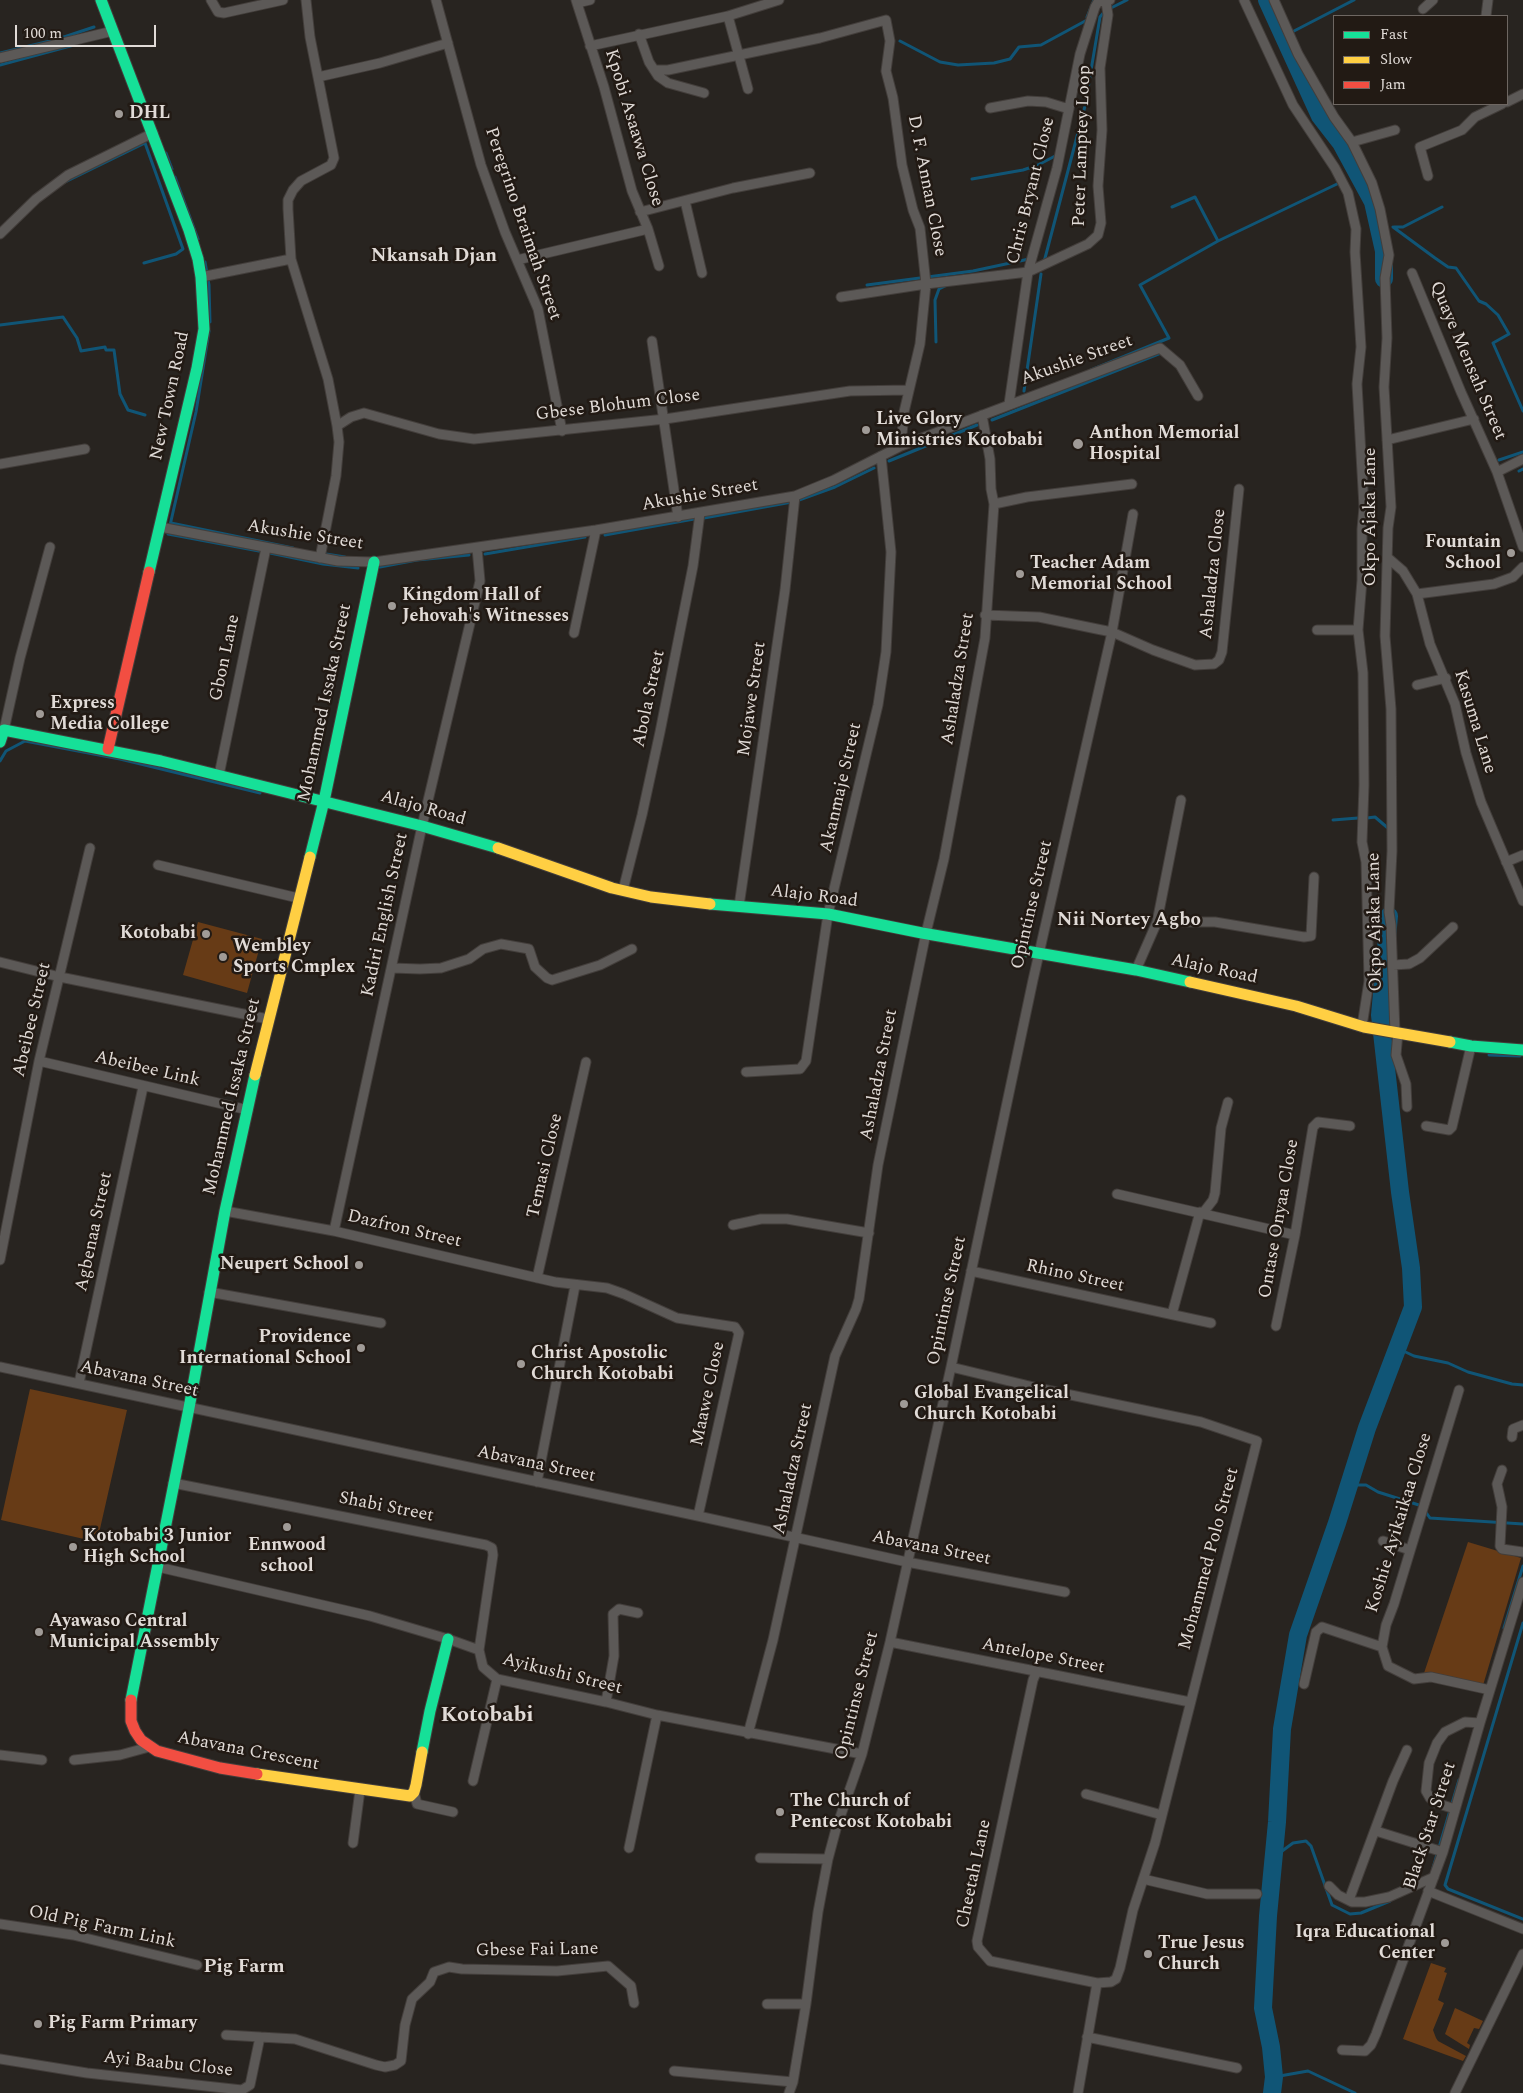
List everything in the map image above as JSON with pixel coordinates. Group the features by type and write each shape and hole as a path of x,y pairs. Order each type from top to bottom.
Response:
{"street":[{"name":"New Town Road","path":"101,0 153,133 198,259 204,323 203,342 108,749"},
{"path":"211,0 218,12 224,14 283,0"},
{"path":"306,0 310,37 334,158 331,165 301,181 293,190 288,200 291,259 328,379 339,442 336,476 320,558"},
{"name":"Peregrino Braimah Street","path":"436,0 481,165 538,309 562,431"},
{"path":"576,2 590,0"},
{"path":"590,46 728,16 779,0"},
{"path":"1244,0 1293,106 1335,168 1348,193 1356,229 1355,252 1361,347 1357,384 1364,507 1362,580 1358,630 1363,673 1364,785 1362,842 1366,862 1368,981 1363,1026"},
{"name":"Okpo Ajaka Lane","path":"1274,0 1298,54 1334,117 1352,142 1372,183 1380,209 1389,255 1385,278 1387,338 1384,387 1391,507 1388,528 1385,636 1391,709 1392,851 1389,912 1396,1055 1406,1084 1407,1107"},
{"path":"1423,9 1433,0"},
{"path":"1486,15 1488,0"},
{"name":"Chris Bryant Close","path":"1009,404 1028,272 1057,168 1080,54 1095,7 1098,2 1108,1"},
{"name":"Peter Lamptey Loop","path":"841,297 926,284 1028,272 1088,244 1098,236 1101,224 1098,186 1102,130 1100,68 1108,14 1108,1"},
{"name":"Kpobi Asaawa Close","path":"576,2 625,161 632,191 648,229 659,266"},
{"path":"728,16 748,89"},
{"name":"D. F. Annan Close","path":"739,54 855,30 886,20 890,41 886,71 893,98 904,173 913,210 920,228 926,284 920,344 908,390 901,446"},
{"path":"0,58 113,31"},
{"path":"639,34 649,62 658,76 668,83 704,93"},
{"path":"318,77 380,63 448,43"},
{"path":"654,70 668,70 739,54"},
{"path":"1508,102 1523,94"},
{"path":"990,108 1028,101 1046,102 1069,109"},
{"path":"1428,176 1420,147 1462,130 1474,117 1500,105"},
{"path":"1352,142 1396,130"},
{"path":"0,234 36,198 68,175 153,133"},
{"path":"640,212 733,188 810,173"},
{"path":"685,201 702,273"},
{"path":"517,260 648,229"},
{"path":"201,277 291,259"},
{"name":"Quaye Mensah Street","path":"1412,273 1498,472 1523,547"},
{"path":"652,341 678,517"},
{"name":"Akushie Street","path":"160,527 320,558 350,562 374,562 596,530 796,496 834,480 901,446 1160,348 1163,348 1180,365 1198,396"},
{"name":"Gbese Blohum Close","path":"337,426 351,417 364,413 439,434 467,439 562,431 665,419 850,392 908,390"},
{"name":"Ashaladza Street","path":"748,1734 773,1640 835,1356 859,1299 878,1165 926,933 944,859 985,638 994,504 991,489 990,458 982,415"},
{"path":"1387,440 1474,419"},
{"path":"0,464 85,449"},
{"name":"Akanmaje Street","path":"746,1072 800,1069 806,1061 828,914 878,705 886,652 891,552 881,456"},
{"path":"1498,472 1523,459"},
{"path":"994,504 1027,497 1132,484"},
{"name":"Ashaladza Close","path":"985,616 1039,617 1112,632 1153,650 1195,665 1214,664 1219,660 1222,652 1240,490"},
{"name":"Mojawe Street","path":"739,906 785,590 796,496"},
{"name":"Abola Street","path":"623,890 660,732 693,566 700,513"},
{"name":"Opintinse Street","path":"789,2093 793,2082 806,2004 818,1912 828,1859 836,1829 862,1754 890,1642 1112,632 1133,514"},
{"path":"574,633 596,530"},
{"path":"0,742 50,547"},
{"name":"Gbon Lane","path":"219,775 266,548"},
{"name":"Kadiri English Street","path":"334,1231 422,826 480,581 477,548"},
{"name":"Kasuma Lane","path":"1388,558 1403,571 1417,594 1430,644 1456,704 1463,745 1481,802 1523,901"},
{"name":"Mohammed Issaka Street","path":"189,1408 225,1211 268,1019 324,801 374,562"},
{"path":"1417,594 1494,584 1512,577 1523,567"},
{"path":"1317,630 1358,630"},
{"path":"1417,685 1446,678"},
{"name":"Alajo Road","path":"2,729 108,749 422,826 497,848 623,890 682,902 828,914 1136,970 1288,1005 1363,1026 1470,1046 1523,1050"},
{"path":"1136,970 1156,922 1181,800"},
{"name":"Abeibee Street","path":"0,1260 39,1061 90,848"},
{"path":"1506,862 1523,855"},
{"path":"158,865 298,898"},
{"path":"1156,922 1215,922 1304,937 1311,936 1314,877"},
{"path":"1393,965 1409,964 1420,958 1453,927"},
{"path":"392,968 433,969 469,959 482,949 497,944 525,947 531,952 532,963 535,967 552,980 600,965 632,949"},
{"path":"0,962 60,977 268,1019"},
{"path":"1426,1126 1449,1130 1452,1127 1470,1046"},
{"name":"Abeibee Link","path":"39,1061 248,1110"},
{"name":"Temasi Close","path":"537,1278 586,1062"},
{"name":"Agbenaa Street","path":"79,1384 144,1087"},
{"path":"1172,1314 1202,1213 1213,1200 1215,1193 1221,1128 1228,1102"},
{"name":"Ontase Onyaa Close","path":"1276,1326 1295,1235 1313,1127 1318,1122 1350,1126"},
{"path":"1117,1194 1295,1235"},
{"name":"Dazfron Street","path":"225,1211 334,1231 474,1262 488,1268 575,1286"},
{"path":"733,1226 761,1219 787,1219 869,1233"},
{"name":"Rhino Street","path":"971,1271 1211,1323"},
{"path":"537,1482 575,1286"},
{"name":"Maawe Close","path":"575,1286 607,1288 677,1318 731,1325 739,1333 698,1516"},
{"path":"209,1292 380,1323"},
{"name":"Abavana Street","path":"0,1367 907,1562 1064,1592"},
{"name":"Mohammed Polo Street","path":"951,1367 1042,1389 1201,1422 1257,1441 1162,1815 1116,1978 1102,1983 1087,2037 1078,2093"},
{"name":"Koshie Ayikaikaa Close","path":"1458,1390 1386,1625 1382,1647 1388,1666 1414,1679 1431,1677 1490,1690"},
{"path":"74,1760 120,1755 149,1747 135,1731 131,1721 130,1707 189,1408"},
{"path":"1512,1437 1513,1429 1523,1425"},
{"path":"1502,1470 1497,1484 1502,1506 1500,1546 1523,1552"},
{"name":"Shabi Street","path":"173,1483 486,1545 492,1548 493,1555 479,1650"},
{"path":"1383,1541 1410,1550"},
{"name":"Ayikushi Street","path":"158,1567 370,1616 448,1639 479,1650 483,1667 496,1679 748,1734 862,1754"},
{"name":"Black Star Street","path":"1342,2050 1366,2051 1371,2045 1443,1852 1523,1582"},
{"path":"606,1702 614,1656 613,1614 619,1609 638,1614"},
{"path":"1304,1684 1316,1632 1322,1627 1382,1647"},
{"path":"448,1639 430,1711 414,1792 417,1804 453,1812"},
{"name":"Antelope Street","path":"890,1642 1036,1673 1190,1702"},
{"name":"Cheetah Lane","path":"1036,1673 979,1932 978,1947 990,1961 1102,1983"},
{"path":"473,1781 496,1679"},
{"path":"629,1848 657,1715"},
{"path":"1455,1809 1436,1802 1426,1791 1429,1763 1437,1743 1445,1732 1465,1722 1480,1723"},
{"name":"Abavana Crescent","path":"149,1747 157,1751 220,1768 360,1790 410,1796 414,1792"},
{"path":"1349,1900 1407,1750"},
{"path":"0,1755 42,1760"},
{"path":"353,1843 360,1790"},
{"path":"1086,1794 1162,1815"},
{"path":"1376,1831 1443,1852"},
{"path":"760,1858 828,1859"},
{"path":"1329,1886 1338,1896 1349,1900 1365,1902 1389,1897 1434,1877"},
{"path":"1143,1879 1207,1894 1257,1894"},
{"path":"1428,1891 1523,1929"},
{"name":"Old Pig Farm Link","path":"0,1924 73,1935 197,1965"},
{"path":"1455,2093 1523,1954"},
{"name":"Gbese Fai Lane","path":"260,2038 295,2039 376,2065 385,2067 395,2065 401,2060 405,2025 412,1999 430,1982 434,1972 449,1967 462,1969 557,1971 608,1966 631,1986 634,2003"},
{"path":"767,2004 806,2004"},
{"name":"Ayi Baabu Close","path":"0,2059 87,2072 242,2090 250,2085 260,2038 226,2035"},
{"path":"1087,2037 1237,2068"},
{"path":"674,2070 793,2082"}],"shaded area":[{"name":"Wembley Sports Cmplex","path":"198,922 262,939 247,993 183,975"},
{"path":"30,1389 127,1410 97,1542 1,1520"},
{"path":"1468,1542 1521,1558 1481,1692 1422,1679"},
{"path":"1431,1963 1446,1968 1444,1972 1447,1973 1438,2000 1444,2003 1433,2030 1438,2041 1466,2056 1463,2061 1403,2039"},
{"path":"1455,2008 1483,2021 1479,2029 1474,2028 1467,2043 1470,2045 1469,2049 1445,2034"}],"waterway":[{"path":"1087,17 1094,0"},
{"path":"1044,262 1085,106 1100,17 1105,11 1127,0"},
{"path":"1267,0 1320,116 1341,143 1373,202 1384,251 1384,279"},
{"path":"1294,31 1354,0"},
{"path":"900,41 940,62 958,65 994,63 1010,59 1019,47 1041,45 1087,20"},
{"path":"0,53 58,39 94,27"},
{"path":"0,65 74,45"},
{"path":"61,184 145,143 183,249 176,254 144,263"},
{"path":"166,153 172,169"},
{"path":"972,179 1023,170 1057,155"},
{"path":"175,177 198,239"},
{"path":"1172,207 1195,197 1218,241 1337,184"},
{"path":"1394,227 1403,227 1442,207"},
{"path":"1393,227 1448,267 1456,268 1479,301 1486,304 1498,315 1509,334 1493,343 1523,411"},
{"path":"1091,370 1169,338 1140,285 1218,241"},
{"path":"867,285 973,271 1029,259"},
{"path":"205,262 209,285 210,322"},
{"path":"1024,391 1041,274"},
{"path":"936,342 935,300 939,289 947,285"},
{"path":"0,325 63,317 77,338 81,351 105,347 106,350 114,350 120,394 128,410 145,415"},
{"path":"209,331 196,412 168,534 259,551"},
{"path":"992,420 1161,353"},
{"path":"889,461 977,425"},
{"path":"1499,460 1523,452"},
{"path":"799,500 835,487 874,468"},
{"path":"1519,471 1523,469"},
{"path":"704,518 792,502"},
{"path":"605,535 694,519"},
{"path":"171,523 293,548"},
{"path":"485,554 585,537"},
{"path":"270,553 323,564 358,568"},
{"path":"326,554 345,557"},
{"path":"380,567 417,560 469,555"},
{"path":"0,761 6,751 25,741 120,759 260,793"},
{"path":"1367,818 1375,817 1389,829"},
{"path":"1333,820 1358,818"},
{"path":"1272,2093 1274,2077 1271,2047 1263,2008 1268,1916 1277,1822 1282,1729 1298,1635 1337,1523 1367,1428 1413,1307 1411,1268 1400,1192 1380,1015 1389,916"},
{"path":"1489,1055 1520,1056"},
{"path":"1397,1348 1414,1356 1448,1363 1468,1372 1512,1384 1523,1385"},
{"path":"1348,1485 1366,1485 1378,1492 1422,1506"},
{"path":"1425,1511 1430,1518 1523,1524"},
{"path":"1504,1628 1523,1566"},
{"path":"1523,1623 1445,1885 1448,1889 1523,1919"},
{"path":"1433,1868 1459,1780"},
{"path":"1274,1857 1293,1843 1306,1841 1311,1846 1332,1905 1350,1914 1361,1913 1390,1901"},
{"path":"1274,2077 1308,2071 1355,2093"}],"traffic: fast":[{"path":"101,0 189,230 198,259 201,277 204,329 197,368 149,572"},
{"path":"310,857 324,801 374,562"},
{"path":"0,742 4,730 161,761 422,826 498,848"},
{"path":"710,904 828,914 922,933 1136,970 1190,982"},
{"path":"1450,1042 1471,1046 1523,1050"},
{"path":"131,1700 189,1408 225,1211 255,1075"},
{"path":"422,1752 448,1639"}],"traffic: slow":[{"path":"498,848 612,888 651,897 710,904"},
{"path":"255,1075 310,857"},
{"path":"1190,982 1296,1006 1364,1027 1450,1042"},
{"path":"257,1774 410,1796 414,1792 416,1785 422,1752"}],"traffic: jam":[{"path":"108,749 149,572"},
{"path":"131,1700 131,1721 135,1731 141,1740 157,1751 220,1768 257,1774"}],"place":[{"name":"DHL","path":"119,114"},
{"name":"Live Glory Ministries Kotobabi","path":"866,430"},
{"name":"Anthon Memorial Hospital","path":"1078,444"},
{"name":"Fountain School","path":"1511,553"},
{"name":"Teacher Adam Memorial School","path":"1020,574"},
{"name":"Kingdom Hall of Jehovah's Witnesses","path":"392,606"},
{"name":"Express Media College","path":"40,714"},
{"name":"Kotobabi","path":"206,934"},
{"name":"Wembley Sports Cmplex","path":"223,957"},
{"name":"Neupert School","path":"359,1265"},
{"name":"Providence International School","path":"361,1348"},
{"name":"Christ Apostolic Church Kotobabi","path":"521,1364"},
{"name":"Global Evangelical Church Kotobabi","path":"904,1404"},
{"name":"Ennwood school","path":"287,1527"},
{"name":"Kotobabi 3 Junior High School","path":"73,1547"},
{"name":"Ayawaso Central Municipal Assembly","path":"39,1632"},
{"name":"The Church of Pentecost Kotobabi","path":"780,1812"},
{"name":"Iqra Educational Center","path":"1445,1943"},
{"name":"True Jesus Church","path":"1148,1954"},
{"name":"Pig Farm Primary","path":"38,2024"}],"district":[{"name":"Nkansah Djan","path":"434,257"},
{"name":"Nii Nortey Agbo","path":"1129,921"},
{"name":"Kotobabi","path":"487,1717"},
{"name":"Pig Farm","path":"244,1968"}]}
